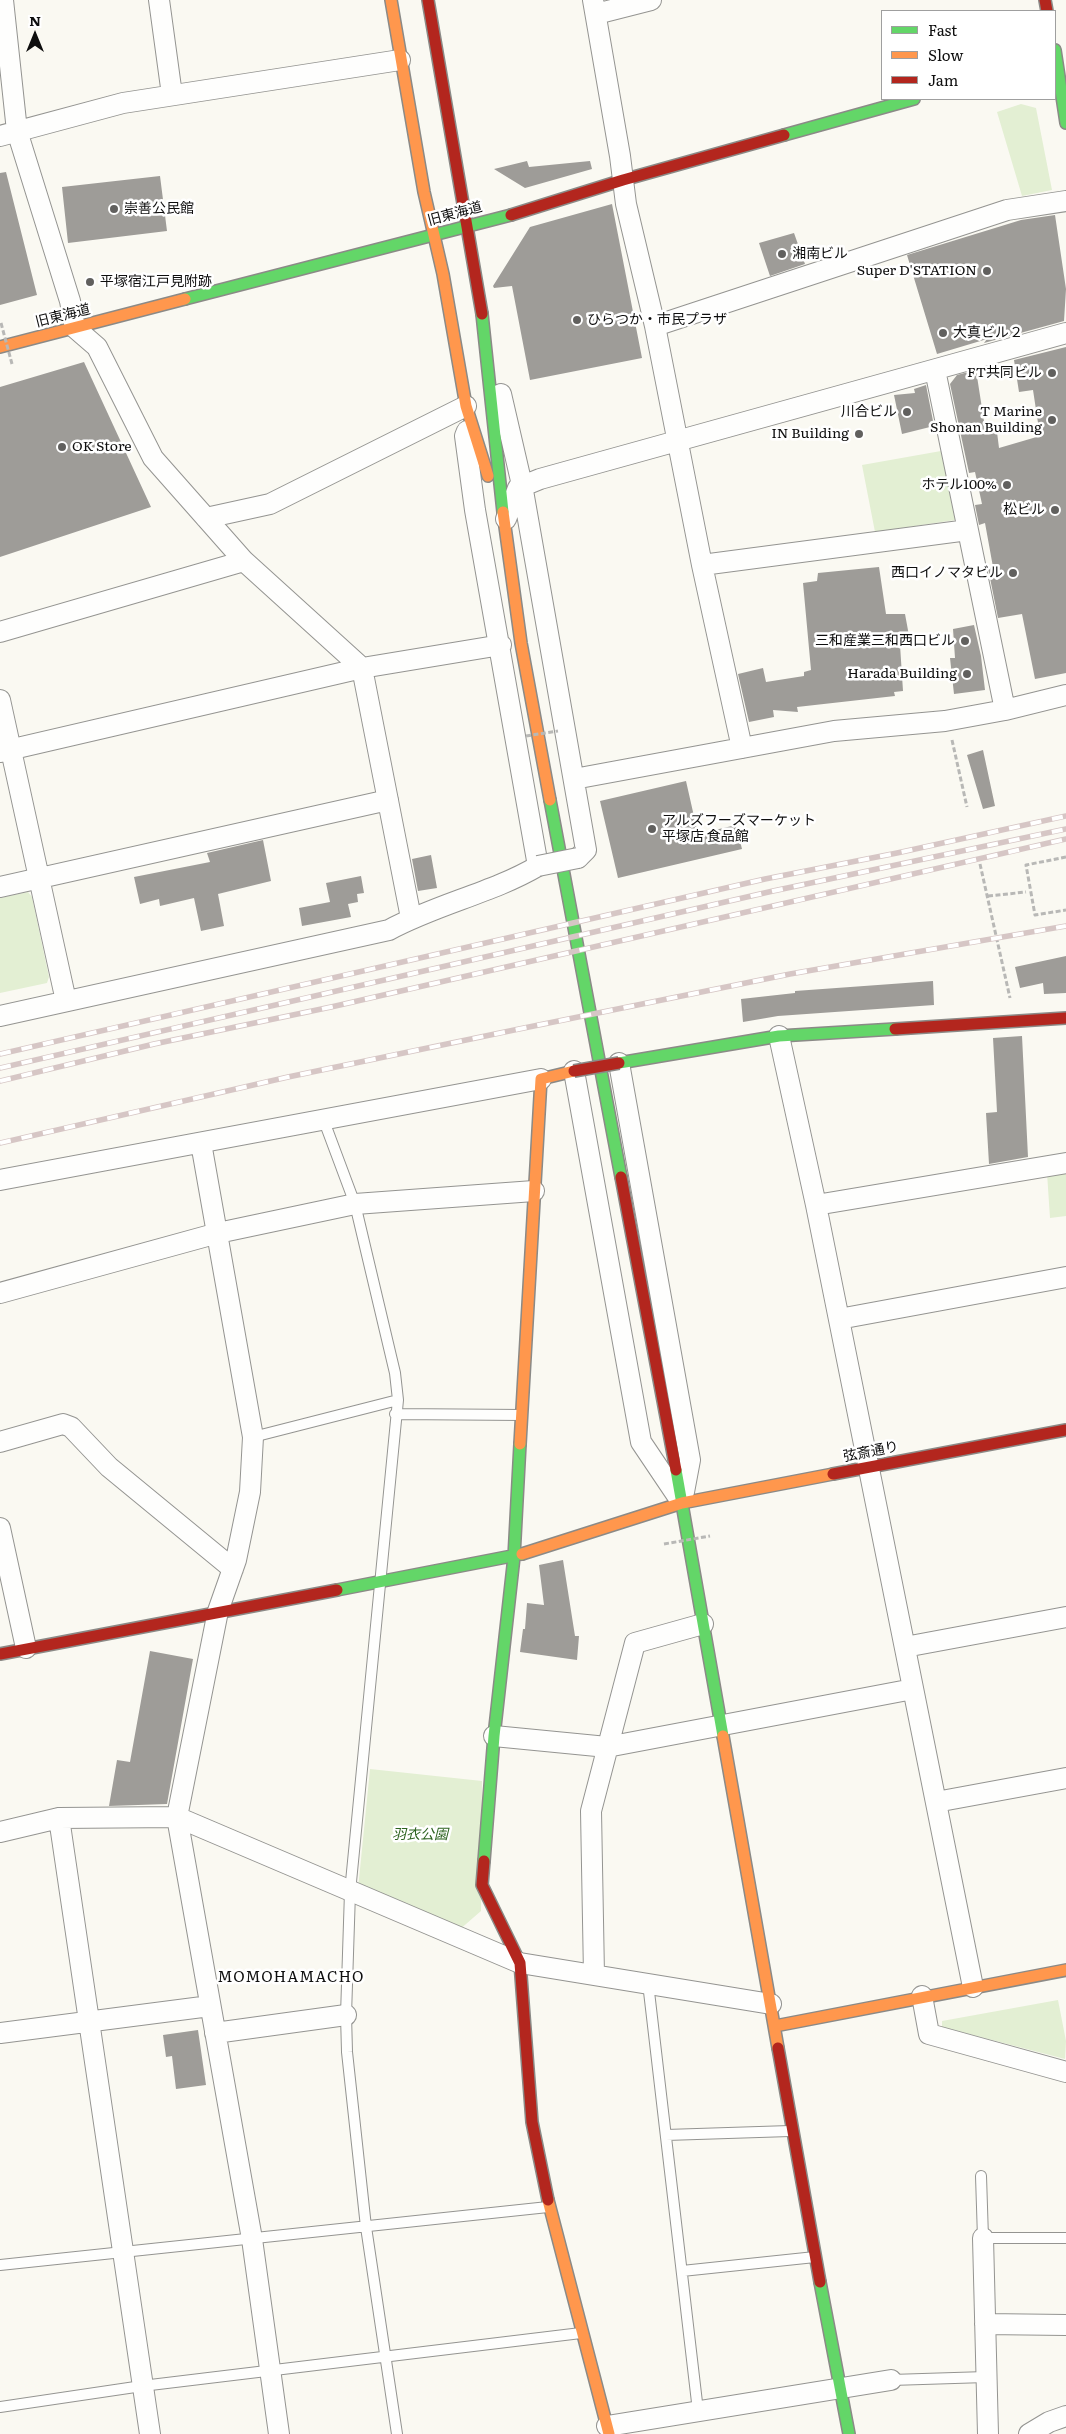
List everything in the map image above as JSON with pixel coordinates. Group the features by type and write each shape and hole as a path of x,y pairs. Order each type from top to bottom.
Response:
{"street":[{"path":"3,0 8,134 70,301 76,328 97,348 153,458 244,561 362,668 411,918"},
{"path":"160,0 172,95"},
{"path":"390,0 424,192 468,414 504,525"},
{"path":"0,1016 390,930 411,918 518,877 538,866 578,858 586,850 522,485 482,313 428,0"},
{"path":"651,0 594,7 626,204 655,326 702,564 742,748"},
{"path":"1058,57 1066,123"},
{"path":"8,134 123,103 400,60"},
{"name":"旧東海道","path":"0,347 434,235 910,100"},
{"path":"655,326 1007,210 1066,201"},
{"path":"482,313 504,525 521,643 682,1503 792,2131 842,2388 849,2434"},
{"path":"504,525 516,490 522,485 1066,333"},
{"path":"934,370 1005,710"},
{"path":"206,518 270,504 468,414"},
{"path":"468,414 464,436 475,510 501,645 538,866"},
{"path":"702,564 968,530"},
{"path":"0,632 244,561"},
{"path":"5,751 362,668 501,645"},
{"path":"574,779 834,731 946,721 1005,710 1066,695"},
{"path":"0,700 5,751 40,879 66,1001"},
{"path":"0,887 388,800"},
{"path":"0,1180 324,1121 574,1071 779,1036 1066,1018"},
{"path":"779,1036 816,1205 973,1987"},
{"path":"619,1063 690,1460 682,1503"},
{"path":"574,1071 641,1442 682,1503"},
{"path":"541,1079 514,1556 494,1736 482,1885 520,1963 532,2122 549,2206 581,2333 608,2430 698,2411 891,2380"},
{"path":"201,1143 253,1437 250,1492 233,1569 218,1611 177,1817 252,2239 279,2434"},
{"path":"816,1205 1066,1163"},
{"path":"0,1293 218,1232 355,1204 534,1191"},
{"path":"839,1320 1066,1277"},
{"path":"0,1442 63,1424 71,1427 109,1467 233,1569"},
{"name":"弦斎通り","path":"0,1654 514,1556 682,1503 1066,1430"},
{"path":"0,1528 26,1648"},
{"path":"905,1647 1066,1617"},
{"path":"594,1975 591,1811 635,1643 703,1624"},
{"path":"494,1736 607,1747 913,1689"},
{"path":"936,1802 1066,1778"},
{"path":"0,1832 59,1818 177,1817 520,1963 771,2004"},
{"path":"59,1818 150,2434"},
{"path":"774,2026 922,1996 1066,1970"},
{"path":"922,1996 929,2034 1066,2072"},
{"path":"0,2033 210,2006"},
{"path":"215,2033 346,2015"},
{"path":"983,2238 988,2434"},
{"path":"985,2324 1066,2325"},
{"path":"1029,2434 1050,2422 1066,2416"}],"lane":[{"path":"324,1121 355,1204 395,1373 398,1400 395,1414 350,1892 346,2015 347,2052 366,2227 397,2434"},
{"path":"253,1437 398,1400"},
{"path":"395,1414 522,1415"},
{"path":"648,1983 698,2411"},
{"path":"666,2135 792,2131"},
{"path":"981,2176 983,2238 1066,2238"},
{"path":"0,2265 549,2206"},
{"path":"682,2271 816,2257"},
{"path":"0,2406 142,2386 581,2333"},
{"path":"891,2380 986,2377"}],"path":[{"path":"1,323 12,364"},
{"path":"526,736 558,731"},
{"path":"952,740 968,808"},
{"path":"1066,857 1026,865 1035,915 1066,910"},
{"path":"980,864 1011,1005"},
{"path":"988,896 1026,892"},
{"path":"664,1544 710,1536 709,1531"}],"green space":[{"path":"1021,104 1036,108 1052,190 1022,196 997,112"},
{"path":"941,451 955,520 875,532 862,465"},
{"path":"28,892 32,897 49,977 47,983 0,993 0,898"},
{"path":"1066,1170 1066,1216 1050,1218 1047,1173"},
{"name":"羽衣公園","path":"370,1769 482,1781 481,1911 458,1931 358,1889"},
{"path":"1058,2000 1066,2041 1065,2059 942,2027 942,2021"}],"building":[{"path":"527,161 529,167 590,161 592,169 525,188 494,169"},
{"path":"6,172 37,295 0,305 0,173"},
{"name":"崇善公民館","path":"160,176 167,231 68,243 62,187"},
{"name":"ひらつか・市民プラザ","path":"612,204 642,358 530,380 512,286 494,288 493,286 530,227"},
{"name":"Super D'STATION","path":"1055,215 1066,289 1064,321 984,343 987,339 937,354 907,255 1021,220"},
{"name":"湘南ビル","path":"794,233 805,264 770,276 759,243"},
{"path":"1066,347 1066,673 1035,679 1022,614 998,618 988,568 993,567 985,523 979,525 975,505 982,504 975,472 969,473 950,384 957,375 976,370 986,434 997,432 999,448 1040,436 1033,390 1019,392 1014,360"},
{"name":"OK Store","path":"84,362 151,507 0,557 0,387"},
{"path":"926,385 934,426 902,434 894,395 915,393 914,389"},
{"path":"879,567 886,614 905,614 910,641 900,645 903,691 894,692 895,696 797,707 798,712 773,710 774,717 749,722 738,674 763,668 766,682 804,676 804,672 811,670 803,583 817,581 818,573"},
{"name":"Harada Building","path":"974,625 981,656 985,690 954,694 950,658 955,658 953,629"},
{"path":"983,750 995,806 983,809 967,755"},
{"name":"アルズフーズマーケット 平塚店 食品館","path":"686,781 698,834 736,825 742,849 618,878 600,801"},
{"path":"263,840 271,881 218,894 224,926 201,931 194,898 160,906 159,899 140,904 134,877 210,862 207,853"},
{"path":"431,855 437,888 418,891 412,859"},
{"path":"361,876 364,893 357,894 358,902 348,904 351,917 302,926 299,908 330,902 326,883"},
{"path":"1066,956 1066,993 1044,994 1043,983 1020,988 1015,967"},
{"path":"933,981 934,1005 778,1016 743,1022 741,999 795,993 795,991"},
{"path":"1022,1036 1028,1157 989,1164 986,1113 997,1112 993,1038"},
{"path":"563,1560 575,1636 579,1636 577,1660 520,1652 523,1629 525,1629 527,1603 544,1605 539,1565"},
{"path":"150,1651 193,1659 167,1804 109,1806 117,1760 130,1762"},
{"path":"198,2030 206,2085 176,2089 172,2056 166,2057 163,2035"}],"railway":[{"path":"0,1054 765,879 897,853 1066,816"},
{"path":"0,1068 773,891 1066,829"},
{"path":"0,1081 154,1044 331,1007 1066,839"},
{"path":"0,1143 288,1077 519,1029 790,974 1066,926"}],"traffic: fast":[{"path":"1056,57 1066,123"},
{"path":"784,135 910,100"},
{"path":"185,299 511,215"},
{"path":"482,314 503,512"},
{"path":"550,800 621,1177"},
{"path":"619,1063 779,1036 895,1029"},
{"path":"484,1861 494,1736 514,1557 520,1444"},
{"path":"676,1470 723,1736"},
{"path":"337,1590 522,1554"},
{"path":"820,2282 849,2434"}],"traffic: slow":[{"path":"391,0 424,192 443,274 466,406 488,476"},
{"path":"0,347 185,299"},
{"path":"503,512 521,643 550,800"},
{"path":"520,1444 541,1079 574,1071"},
{"path":"522,1554 682,1503 833,1474"},
{"path":"723,1736 778,2048"},
{"path":"775,2026 1066,1970"},
{"path":"548,2200 609,2434"}],"traffic: jam":[{"path":"428,0 482,314"},
{"path":"1045,0 1047,10"},
{"path":"511,215 623,180 784,135"},
{"path":"895,1029 1066,1018"},
{"path":"574,1071 619,1063"},
{"path":"621,1177 676,1470"},
{"path":"833,1474 1066,1430"},
{"path":"0,1654 337,1590"},
{"path":"484,1861 482,1885 520,1963 532,2122 548,2200"},
{"path":"778,2048 820,2282"}],"place":[{"name":"崇善公民館","path":"114,209"},
{"name":"湘南ビル","path":"782,254"},
{"name":"Super D'STATION","path":"987,271"},
{"name":"平塚宿江戸見附跡","path":"90,282"},
{"name":"ひらつか・市民プラザ","path":"577,320"},
{"name":"大真ビル２","path":"943,333"},
{"name":"FT共同ビル","path":"1052,373"},
{"name":"川合ビル","path":"907,412"},
{"name":"T Marine Shonan Building","path":"1052,420"},
{"name":"IN Building","path":"859,434"},
{"name":"OK Store","path":"62,447"},
{"name":"ホテル100%","path":"1007,485"},
{"name":"松ビル","path":"1055,510"},
{"name":"西口イノマタビル","path":"1013,573"},
{"name":"三和産業三和西口ビル","path":"965,641"},
{"name":"Harada Building","path":"967,674"},
{"name":"アルズフーズマーケット 平塚店 食品館","path":"652,829"}],"district":[{"name":"MOMOHAMACHO","path":"291,1978"}]}
